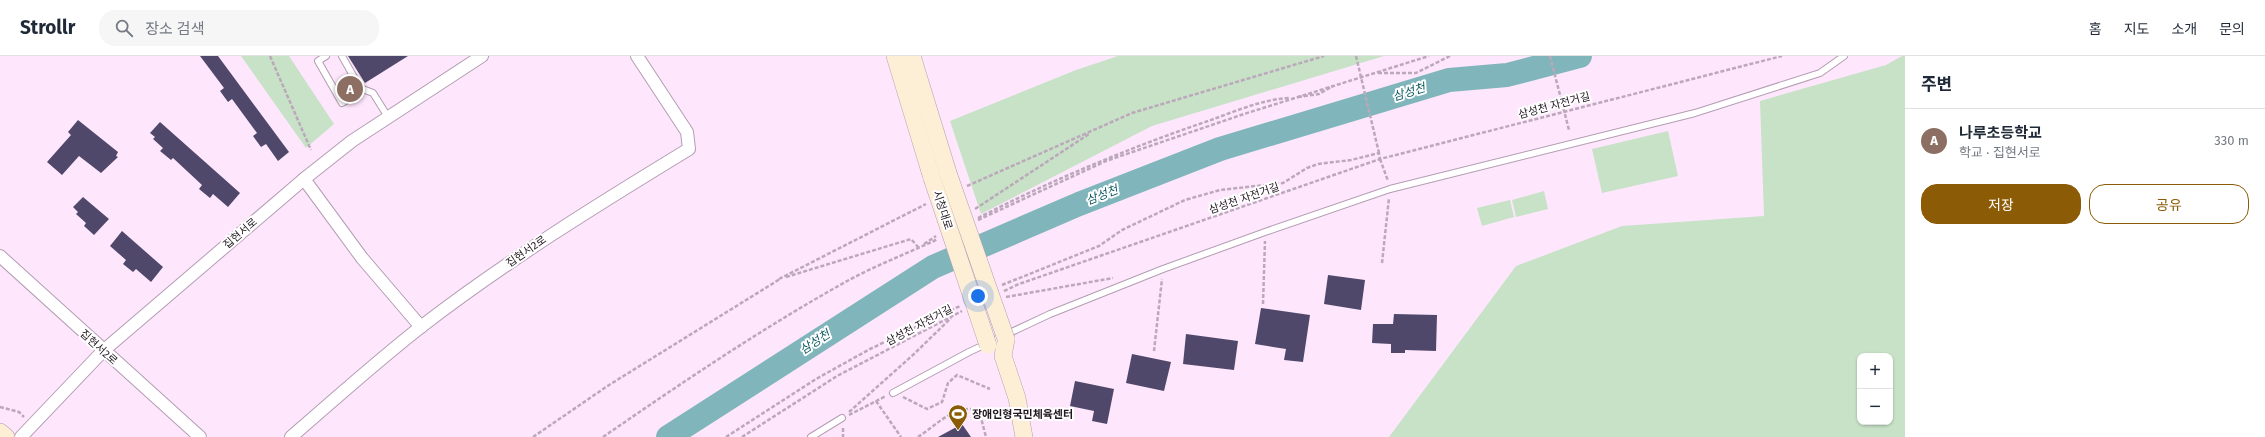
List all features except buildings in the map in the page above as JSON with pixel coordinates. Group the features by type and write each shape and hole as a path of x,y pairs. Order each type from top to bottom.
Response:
{"street":[{"name":"집현서로","path":"21,437 103,351 304,179 388,117 482,56"},
{"name":"집현서2로","path":"291,437 421,327 542,239 689,149 687,132 637,56"},
{"name":"시청대로","path":"896,56 932,178 988,345 1003,356"},
{"name":"시청대로","path":"912,56 948,173 1006,339 1003,356 1017,398 1024,437"},
{"path":"304,179 362,258 421,327"},
{"name":"집현서2로","path":"0,256 103,351 200,437"},
{"path":"0,432 6,437"}],"lane":[{"path":"326,56 318,61 342,103 358,94 360,88"},
{"path":"342,56 360,88 373,93 388,117"},
{"path":"893,393 969,352 1044,317 1163,269 1265,232 1390,189 1695,113 1820,72 1844,56"},
{"path":"811,437 842,418"}],"path":[{"path":"270,56 311,150"},
{"path":"970,212 1096,130 1132,113 1324,56"},
{"path":"1356,56 1380,159 1390,189 1382,263"},
{"path":"975,221 1106,161 1338,84 1429,56"},
{"path":"1375,73 1416,73 1450,56"},
{"path":"1550,56 1569,130"},
{"name":"삼성천 자전거길","path":"998,294 1026,282 1380,159 1782,56"},
{"path":"1000,286 1099,246 1122,230 1185,200 1220,190 1283,183 1307,168 1318,164 1351,160 1379,153"},
{"path":"1263,304 1265,232"},
{"path":"603,437 694,374 788,315 851,279 919,248 939,237"},
{"path":"533,437 609,385 771,282 911,239 919,248"},
{"path":"1154,350 1163,269"},
{"path":"1000,298 1116,277"},
{"path":"726,437 816,379 870,349 964,304"},
{"name":"삼성천 자전거길","path":"742,437 837,376 966,309"},
{"path":"842,418 914,354 954,315"},
{"path":"842,418 893,393 927,409 942,402 948,382 957,375 990,389"},
{"path":"876,401 901,437"},
{"path":"0,407 19,412"},
{"path":"918,437 928,431 931,425 956,412 969,408 976,410 981,418 986,437"},
{"path":"842,418 843,437"}],"green space":[{"path":"241,56 289,56 334,124 306,148"},
{"path":"1118,56 1384,56 1152,126 981,214 950,121 1076,70"},
{"path":"1902,56 1905,56 1905,437 1389,437 1516,266 1622,226 1764,216 1760,101 1886,65"},
{"path":"1668,131 1678,176 1602,193 1592,149"},
{"path":"1544,191 1548,209 1516,217 1512,200"},
{"path":"1510,200 1514,217 1482,226 1477,208"}],"waterway":[{"name":"삼성천","path":"668,437 933,267 1079,204 1220,149 1449,80 1507,75 1580,56"}],"place":[{"name":"나루초등학교","path":"350,89"},
{"name":"장애인형국민체육센터","path":"958,431"}]}
